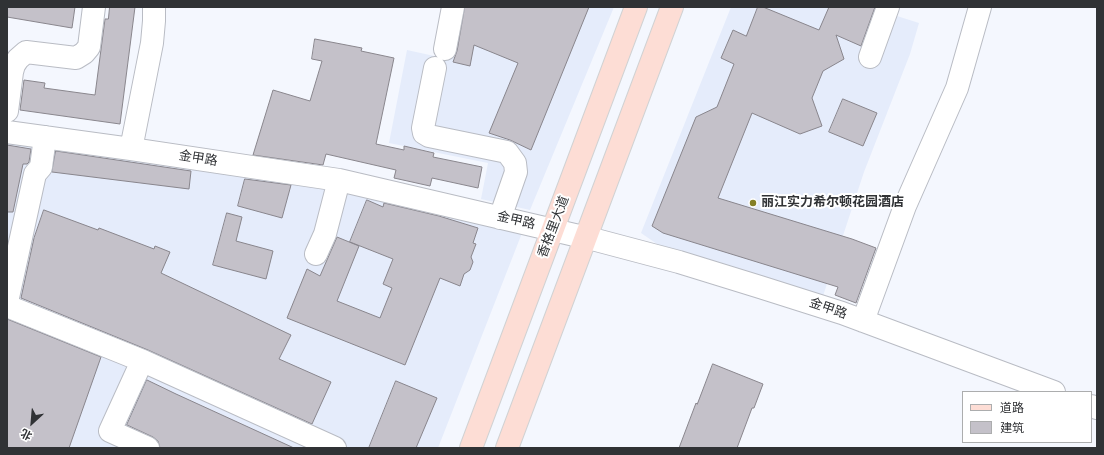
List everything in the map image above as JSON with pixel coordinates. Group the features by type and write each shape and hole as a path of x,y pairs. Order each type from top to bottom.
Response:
{"main road":[{"path":"507,448 672,7"},
{"name":"香格里大道","path":"471,448 634,8"}],"street":[{"path":"7,111 12,72 18,59 26,52 76,58 84,54 88,47 94,7"},
{"path":"131,149 152,43 154,7"},
{"path":"453,7 423,128 424,132 429,136 507,152 515,164 516,172 500,218"},
{"path":"870,57 888,7"},
{"path":"863,321 905,206 957,88 980,7"},
{"name":"金甲路","path":"7,132 339,180 586,238 679,262 746,282 863,321 1051,391"},
{"path":"7,302 35,174 41,167 45,137"},
{"path":"316,254 324,234 339,180"},
{"path":"7,306 142,361 335,448"},
{"path":"142,361 110,431 148,448"}],"shaded area":[{"path":"457,7 614,7 530,210 481,199 488,163 389,143 407,50 448,59"},
{"path":"731,7 900,7 897,16 919,23 910,54 864,172 823,296 657,244 641,233"},
{"path":"7,141 380,197 522,233 438,448 7,448"}],"building":[{"path":"7,7 75,7 72,28 7,17"},
{"path":"110,7 135,7 120,124 20,110 24,80 45,83 44,88 95,95 105,19 108,19"},
{"path":"465,7 589,7 531,150 510,140 489,133 518,63 474,45 470,66 453,62 457,51"},
{"path":"758,7 763,7 819,30 829,7 875,7 861,46 836,35 844,59 823,71 812,98 822,126 800,134 752,113 718,198 852,239 876,248 856,303 835,295 838,287 663,233 652,226 696,117 717,107 734,64 721,58 733,30 746,36"},
{"path":"315,39 362,48 361,51 394,58 376,144 404,150 404,146 434,153 433,157 482,167 478,188 432,178 430,186 394,178 396,170 326,154 323,165 253,155 273,90 310,101 322,61 312,59"},
{"path":"843,99 877,113 863,146 829,132"},
{"path":"7,145 31,149 29,162 27,164 23,164 13,212 7,212"},
{"path":"56,151 191,171 189,189 52,172"},
{"path":"245,179 291,185 282,218 238,206"},
{"path":"367,200 383,207 384,203 439,216 478,228 473,243 476,244 471,257 473,262 470,270 464,274 460,286 440,278 405,365 287,318 307,269 320,276 337,237 359,246 337,301 380,318 392,288 383,284 393,259 350,242"},
{"path":"44,210 98,230 99,228 154,249 155,246 170,252 161,273 291,335 279,359 331,382 312,424 148,350 21,298 34,238"},
{"path":"227,213 242,217 236,241 273,251 266,279 213,265"},
{"path":"7,319 101,357 69,448 7,448"},
{"path":"713,364 763,384 754,408 752,408 737,448 679,448 696,403 697,404"},
{"path":"147,380 294,448 160,448 158,441 153,437 127,425"},
{"path":"396,381 437,398 416,448 369,448"}],"place":[{"name":"丽江实力希尔顿花园酒店","path":"753,203"}]}
